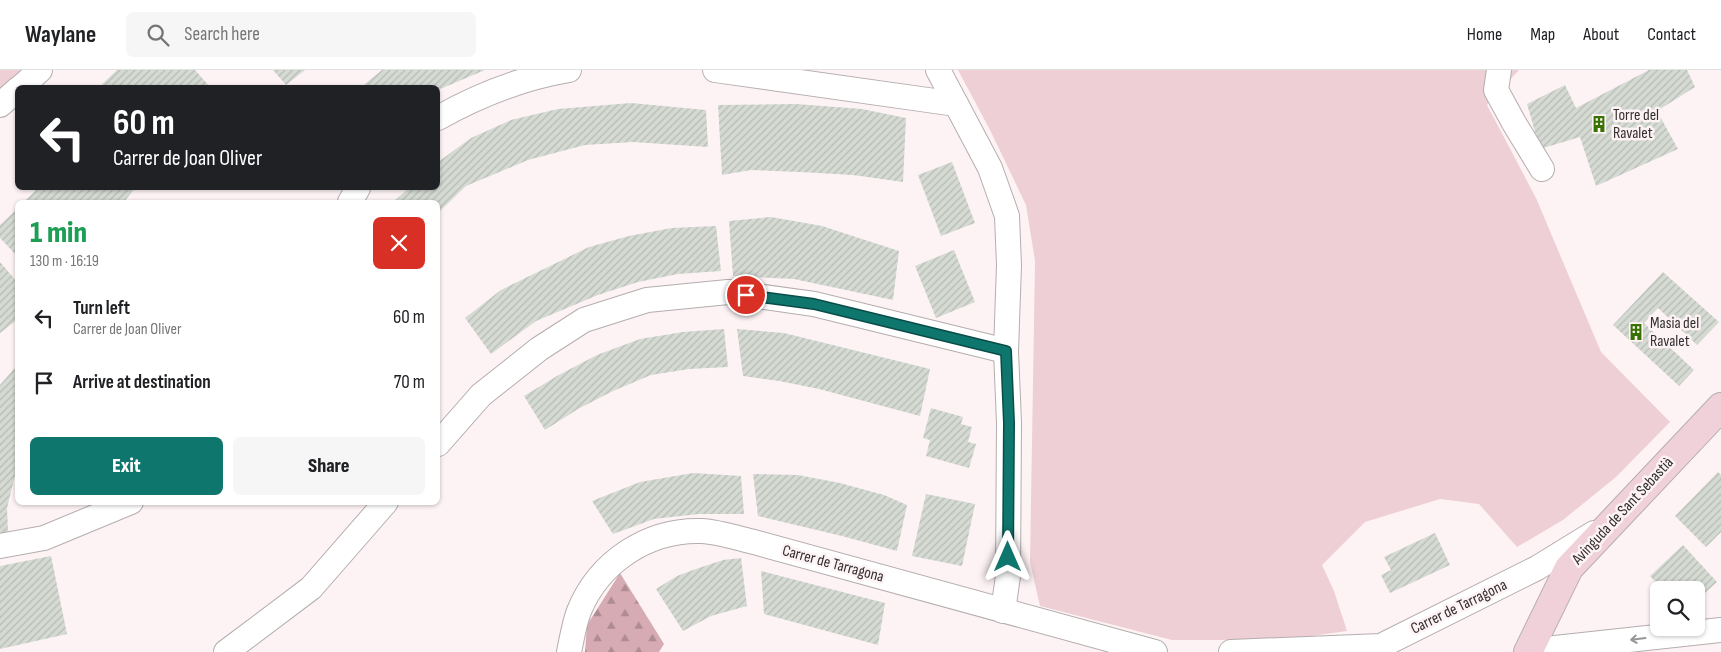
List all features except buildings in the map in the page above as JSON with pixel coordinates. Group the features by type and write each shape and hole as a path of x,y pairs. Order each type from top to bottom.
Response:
{"street":[{"path":"22,85 40,70"},
{"path":"440,117 472,100 519,81 569,70"},
{"path":"715,70 956,104"},
{"path":"938,70 990,168 1007,216 1009,264 1006,351 1009,423 1008,567 1007,590 1003,611"},
{"path":"1499,70 1496,90 1542,169"},
{"path":"0,105 15,92"},
{"path":"440,442 482,395 539,349 584,320 647,300 728,292 814,304 1006,351"},
{"name":"Avinguda de Sant Sebastià","path":"1529,649 1569,568 1721,407"},
{"path":"0,546 44,538 124,505"},
{"path":"226,652 311,588 383,505"},
{"name":"Carrer de Tarragona","path":"1232,652 1381,646 1537,568 1613,522"},
{"name":"Carrer de Tarragona","path":"569,652 574,625 586,595 611,564 642,543 656,537 686,532 712,532 732,537 1156,652"},
{"path":"1529,649 1546,649 1721,630"}],"shaded area":[{"path":"0,70 27,70 0,94"},
{"path":"958,70 1519,70 1487,105 1536,198 1601,352 1670,422 1616,477 1563,520 1517,547 1479,504 1440,499 1365,522 1322,565 1334,591 1347,631 1282,640 1172,640 1040,606 1030,562 1035,261 1026,205 990,130"}],"green space":[{"path":"620,573 664,644 659,652 585,652 587,625"}],"place":[{"name":"Torre del Ravalet","path":"1599,124"},
{"name":"Masia del Ravalet","path":"1636,332"}],"route":[{"path":"746,295 814,304 1006,351 1009,423 1008,557"}]}
